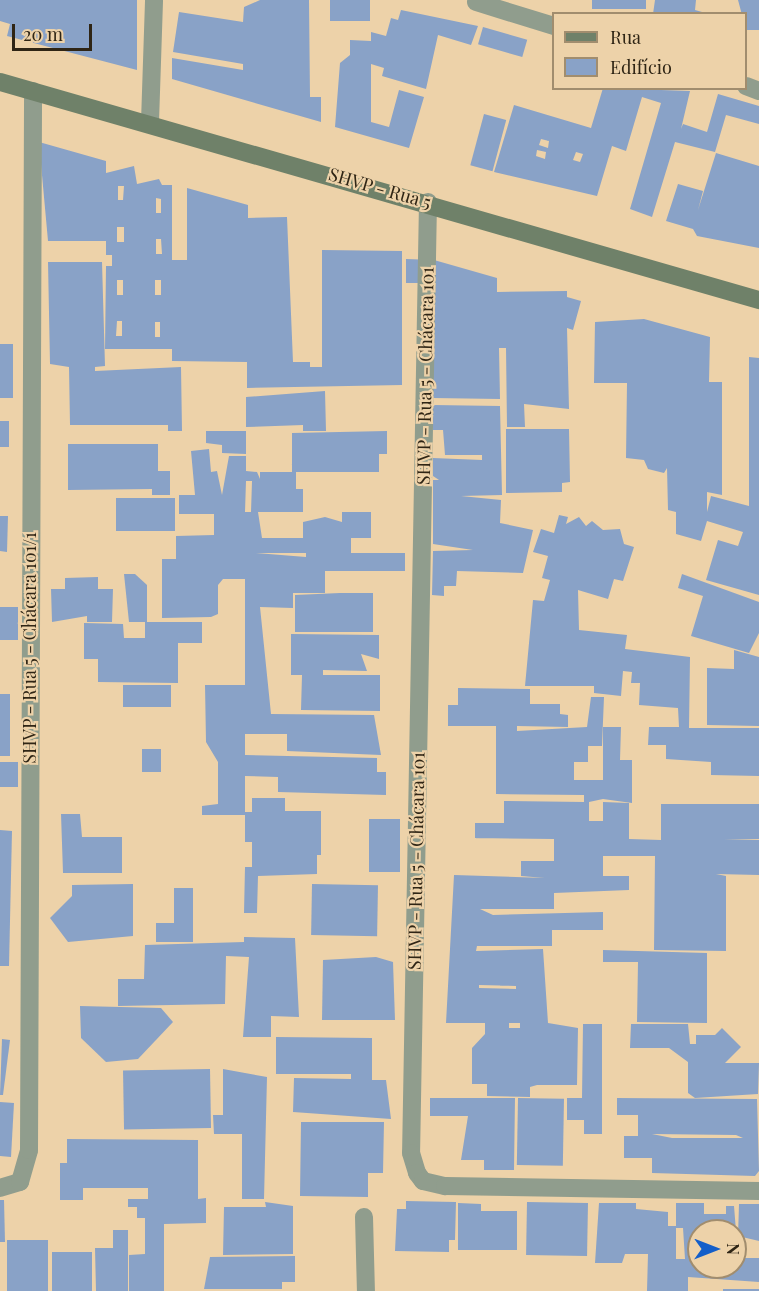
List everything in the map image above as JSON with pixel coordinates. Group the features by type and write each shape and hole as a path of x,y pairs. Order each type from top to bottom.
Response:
{"street":[{"path":"150,122 154,0"},
{"path":"476,2 552,25"},
{"name":"SHVP - Rua 5","path":"0,82 150,122 759,300"},
{"name":"SHVP - Rua 5 - Chácara 101/1","path":"0,1188 20,1182 28,1150 33,91"},
{"name":"SHVP - Rua 5 - Chácara 101","path":"428,202 411,1153 417,1173 423,1181 445,1186 759,1191"},
{"path":"364,1217 366,1291"}],"building":[{"path":"0,0 137,0 137,70 7,36 10,24 0,21"},
{"path":"260,0 309,0 310,97 321,97 321,122 172,79 172,58 243,70 243,64 173,52 179,12 243,22 244,7"},
{"path":"330,0 370,0 370,21 330,21"},
{"path":"592,0 646,0 646,9 592,9"},
{"path":"655,0 696,0 695,10 702,12 653,12"},
{"path":"738,0 759,0 759,30 747,30 747,12 741,12"},
{"path":"401,10 478,26 471,45 438,35 426,89 382,76 384,68 371,64 371,122 389,127 399,90 424,97 409,148 335,127 340,63 350,55 350,40 371,41 371,32 386,36 391,18 398,20"},
{"path":"483,27 527,40 522,57 478,44"},
{"path":"602,90 690,91 681,129 683,124 707,132 718,94 759,106 759,124 726,115 715,152 675,142 652,217 630,209 661,103 642,97 626,151 612,146 597,196 494,172 514,105 591,128","holes":["541,139 549,141 548,148 539,145","537,150 546,152 545,159 536,156","576,152 583,154 580,162 573,160"]},
{"path":"484,114 506,120 492,171 470,165"},
{"path":"39,142 106,161 106,173 134,166 137,184 159,179 162,185 172,185 172,260 187,260 187,188 248,205 248,218 287,217 293,362 310,362 310,367 322,367 322,250 402,251 402,385 247,388 247,362 172,361 172,349 105,349 106,266 112,266 112,255 106,255 106,241 48,241","holes":["118,186 124,186 123,200 118,200","156,198 161,199 161,213 156,213","117,227 124,227 124,242 117,242","156,239 161,239 162,254 156,254","117,280 123,280 123,295 117,295","155,280 161,280 161,295 155,295","117,321 122,321 122,336 116,336","155,322 160,322 160,337 155,337"]},
{"path":"716,153 759,166 759,248 697,236 693,229 666,221 678,184 703,191 698,210"},
{"path":"406,259 434,260 497,278 497,292 567,291 567,297 581,301 573,330 567,328 569,409 524,404 525,427 507,427 506,348 499,348 500,399 433,398 425,283 406,283"},
{"path":"48,262 102,262 105,366 95,367 95,371 181,367 182,431 168,431 168,425 70,425 69,367 50,364"},
{"path":"644,319 710,337 709,382 722,382 722,495 707,492 707,512 711,496 749,506 749,357 759,358 759,595 706,580 718,540 738,546 743,532 707,521 701,541 676,534 676,512 668,510 667,468 664,473 648,469 644,460 626,458 627,383 594,383 595,322"},
{"path":"0,344 13,344 13,398 0,398"},
{"path":"325,391 326,431 303,431 303,425 246,427 246,397"},
{"path":"433,405 500,406 502,495 461,496 501,500 500,523 533,530 523,573 457,571 456,586 444,586 444,596 432,595 433,551 473,550 433,544 433,480 439,480 433,476 433,458 482,460 482,455 445,455 443,430 433,430"},
{"path":"0,421 9,421 9,447 0,447"},
{"path":"506,429 569,429 570,482 562,483 562,492 506,493"},
{"path":"206,431 246,431 246,454 222,453 222,445 206,443"},
{"path":"387,431 387,454 379,454 379,472 296,472 296,489 303,489 303,512 258,512 262,538 303,538 303,522 325,517 342,522 342,512 371,512 371,538 351,538 351,553 405,553 405,571 325,571 325,593 293,593 293,608 260,607 271,714 374,715 381,755 287,751 287,734 245,734 245,755 377,758 377,772 386,772 386,795 278,792 278,777 245,776 245,812 252,812 252,798 285,798 285,811 321,811 321,855 317,855 317,874 258,876 257,913 244,913 245,867 252,867 252,842 245,842 245,815 202,815 202,806 218,804 218,762 206,742 205,685 245,685 245,579 223,579 218,585 218,614 211,617 162,618 162,559 176,559 176,536 214,535 214,514 179,514 179,495 195,495 191,451 209,449 211,472 217,471 222,495 229,456 246,456 246,471 257,472 260,479 260,472 292,472 292,433","holes":["246,481 252,481 251,512 245,512","256,553 306,553 306,557"]},
{"path":"68,444 158,444 158,471 170,471 170,495 152,495 152,489 68,490"},
{"path":"116,498 175,498 175,531 116,531"},
{"path":"559,515 568,517 566,524 579,517 586,526 592,521 603,530 620,529 624,544 634,547 623,581 614,579 608,599 578,590 579,630 627,635 625,649 690,657 689,728 759,728 759,776 711,775 711,762 666,759 666,745 648,745 649,727 679,727 678,708 639,705 640,683 631,683 632,672 623,671 621,696 594,693 594,686 525,686 533,600 544,601 550,580 542,578 548,556 533,552 541,529 554,533"},
{"path":"0,516 8,516 7,552 0,551"},
{"path":"124,574 135,574 147,585 147,622 129,622"},
{"path":"682,574 759,602 759,633 749,653 691,636 703,596 678,588"},
{"path":"98,577 98,589 113,589 112,622 87,622 87,616 52,622 51,589 65,589 65,578"},
{"path":"373,593 373,632 295,632 295,595"},
{"path":"0,607 18,607 18,640 0,640"},
{"path":"145,622 202,622 202,643 178,643 178,683 98,682 98,659 84,659 84,623 123,624 124,638 145,638"},
{"path":"291,634 379,635 379,659 361,654 367,671 323,670 323,675 380,675 380,711 301,710 302,675 291,675"},
{"path":"734,650 759,657 759,726 707,725 707,668 734,669"},
{"path":"123,685 171,685 171,707 123,707"},
{"path":"458,688 530,689 530,704 560,704 560,714 568,715 568,727 517,726 517,731 587,727 591,697 604,697 602,746 588,746 588,762 574,762 574,780 603,780 603,727 621,727 620,760 632,760 632,803 603,799 589,802 589,821 603,821 603,802 629,803 629,839 661,840 661,804 759,804 759,839 724,840 759,840 759,875 716,874 726,876 726,951 654,950 655,856 603,856 603,876 629,876 629,890 554,893 554,909 480,909 493,915 603,912 603,930 552,930 552,946 477,946 476,951 543,949 548,1023 578,1028 577,1085 537,1085 530,1087 530,1097 487,1096 487,1084 472,1084 472,1048 485,1034 485,1023 446,1023 454,875 545,878 521,876 521,861 554,861 554,839 475,838 475,823 504,823 504,801 584,802 584,795 496,794 496,726 448,726 448,705 458,705","holes":["479,985 516,986 516,989 479,988","509,1023 520,1023 520,1028 509,1028"]},
{"path":"0,694 10,694 10,756 0,756"},
{"path":"142,749 161,749 161,772 142,772"},
{"path":"0,762 18,762 18,787 0,787"},
{"path":"61,814 80,814 82,837 122,837 122,873 63,873"},
{"path":"369,819 400,819 400,872 369,872"},
{"path":"0,830 12,831 9,966 0,966"},
{"path":"133,884 133,936 68,942 50,918 72,896 72,885"},
{"path":"312,884 378,885 377,936 311,935"},
{"path":"174,888 193,888 193,942 156,942 156,923 174,923"},
{"path":"244,937 295,938 299,1017 271,1016 271,1037 243,1037 249,957 226,956 225,1004 118,1006 118,979 144,979 145,945 244,942"},
{"path":"603,950 707,953 707,1023 637,1022 638,962 603,962"},
{"path":"376,957 393,962 395,1020 322,1020 323,960"},
{"path":"80,1006 161,1008 173,1022 138,1059 106,1062 81,1038"},
{"path":"583,1024 602,1024 602,1134 584,1134 584,1120 567,1120 567,1098 582,1098"},
{"path":"631,1024 688,1024 690,1044 696,1044 696,1035 715,1035 722,1028 741,1047 725,1063 759,1063 758,1094 695,1098 688,1093 688,1062 669,1048 630,1048"},
{"path":"276,1037 372,1038 372,1080 386,1080 391,1119 293,1112 294,1078 351,1079 351,1074 276,1074"},
{"path":"2,1039 10,1040 3,1095 0,1095"},
{"path":"210,1069 211,1128 124,1130 123,1071"},
{"path":"223,1069 267,1077 264,1199 242,1199 242,1134 214,1134 213,1115 223,1115"},
{"path":"430,1098 515,1098 514,1170 484,1170 484,1160 461,1160 468,1116 430,1116"},
{"path":"518,1098 564,1099 563,1166 517,1165"},
{"path":"617,1098 757,1099 759,1171 755,1176 652,1173 652,1158 624,1158 624,1136 638,1136 638,1115 617,1115","holes":["652,1134 736,1135 743,1138 672,1138"]},
{"path":"0,1102 14,1103 11,1157 0,1156"},
{"path":"301,1122 384,1122 383,1173 368,1173 368,1197 300,1196"},
{"path":"67,1139 198,1140 198,1199 206,1198 206,1223 164,1224 164,1291 129,1291 129,1255 145,1254 145,1218 137,1218 137,1207 128,1207 128,1199 148,1199 148,1188 83,1188 83,1200 60,1200 60,1163 67,1163"},
{"path":"0,1200 4,1200 5,1242 0,1242"},
{"path":"406,1201 456,1202 455,1240 449,1240 449,1252 395,1251 397,1209 406,1209"},
{"path":"265,1202 293,1206 293,1254 223,1255 224,1207 266,1207"},
{"path":"527,1202 588,1203 587,1256 526,1255"},
{"path":"458,1203 481,1204 481,1211 517,1211 517,1250 458,1250"},
{"path":"599,1203 636,1203 636,1209 668,1212 668,1226 676,1226 676,1203 704,1203 704,1214 726,1214 726,1206 734,1206 735,1219 687,1219 688,1291 647,1291 648,1254 625,1254 622,1263 595,1263","holes":["676,1228 683,1228 685,1259 676,1259"]},
{"path":"739,1204 759,1204 759,1241 747,1238 747,1219 739,1219"},
{"path":"113,1230 128,1230 128,1291 96,1291 95,1248 113,1248"},
{"path":"7,1240 48,1240 48,1291 7,1291"},
{"path":"52,1252 92,1252 92,1291 52,1291"},
{"path":"295,1256 295,1282 282,1282 282,1289 204,1289 210,1257"},
{"path":"747,1258 759,1258 759,1282 716,1279 747,1279"},
{"path":"723,1289 759,1289 759,1291 723,1291"}]}
